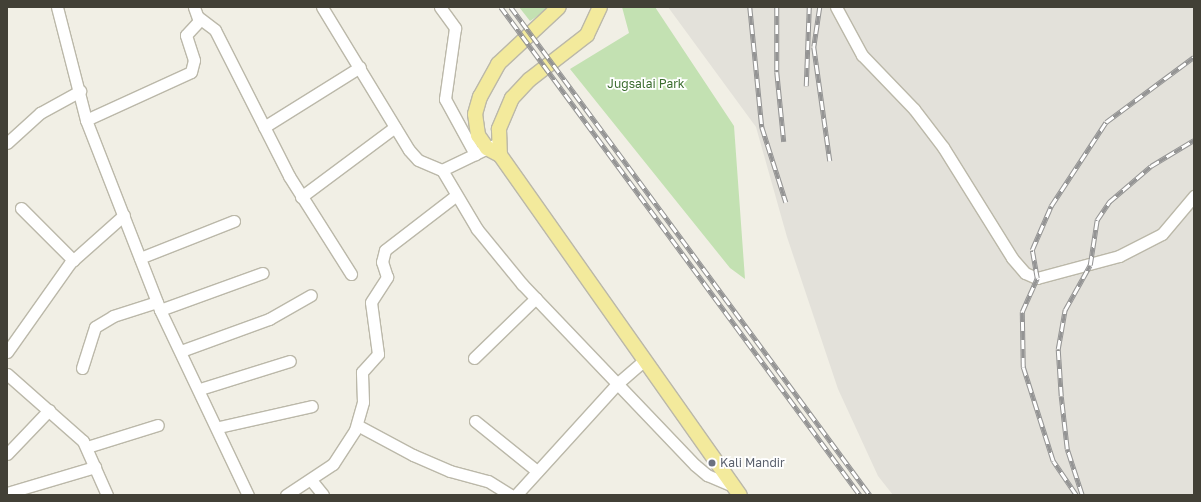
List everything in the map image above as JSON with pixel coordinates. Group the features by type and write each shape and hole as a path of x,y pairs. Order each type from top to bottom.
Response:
{"main road":[{"path":"559,7 498,64 486,82 475,126 490,150 738,491"},
{"path":"490,150 512,98 529,80 587,35 597,8"}],"street":[{"path":"57,7 80,91 86,120 140,258 159,306 219,427 248,495"},
{"path":"322,7 360,67 395,127 418,160 442,170 454,196 477,229 536,298 706,475 738,491"},
{"path":"440,7 455,28 445,99 490,150 442,170"},
{"path":"836,7 862,55 914,109 943,147 1012,258 1025,273 1038,278 1119,256 1162,234 1194,196"},
{"path":"86,120 191,72 194,60 186,35 196,25 196,12"},
{"path":"196,12 215,30 301,197 351,274"},
{"path":"264,127 360,67"},
{"path":"7,143 40,114 80,91"},
{"path":"301,197 395,127"},
{"path":"286,495 311,480 338,459 357,425 363,402 362,372 378,354 371,307 374,295 387,277 382,257 385,250 454,196"},
{"path":"21,208 73,260"},
{"path":"7,352 73,260 124,215"},
{"path":"140,258 234,220"},
{"path":"82,368 95,327 113,316 159,306 262,273"},
{"path":"181,351 269,319 311,295"},
{"path":"474,358 536,298"},
{"path":"516,495 618,383 644,360"},
{"path":"200,389 290,361"},
{"path":"7,374 49,410 87,447 107,495"},
{"path":"219,427 312,406"},
{"path":"7,454 49,410"},
{"path":"475,421 537,471"},
{"path":"87,447 158,425"},
{"path":"357,425 413,455 450,471 488,481 510,495"},
{"path":"7,493 21,493 95,467"},
{"path":"311,480 323,495"}],"shaded area":[{"path":"668,7 1194,7 1194,495 893,495 878,476 838,389 787,237 756,127"}],"green space":[{"path":"519,7 550,7 550,8 530,21"},
{"name":"Jugsalai Park","path":"622,7 655,7 734,126 745,279 730,268 570,69 629,33"}],"railway":[{"path":"501,7 860,495"},
{"path":"511,7 870,495"},
{"path":"750,7 762,127 786,202"},
{"path":"777,7 777,72 784,142"},
{"path":"806,86 809,7"},
{"path":"820,7 814,47 830,161"},
{"path":"1076,495 1053,461 1023,367 1022,312 1037,278 1032,250 1051,206 1106,122 1194,57"},
{"path":"1082,495 1067,449 1061,396 1058,349 1065,310 1090,265 1097,220 1109,202 1151,166 1194,140"}],"place":[{"name":"Kali Mandir","path":"712,463"}]}
